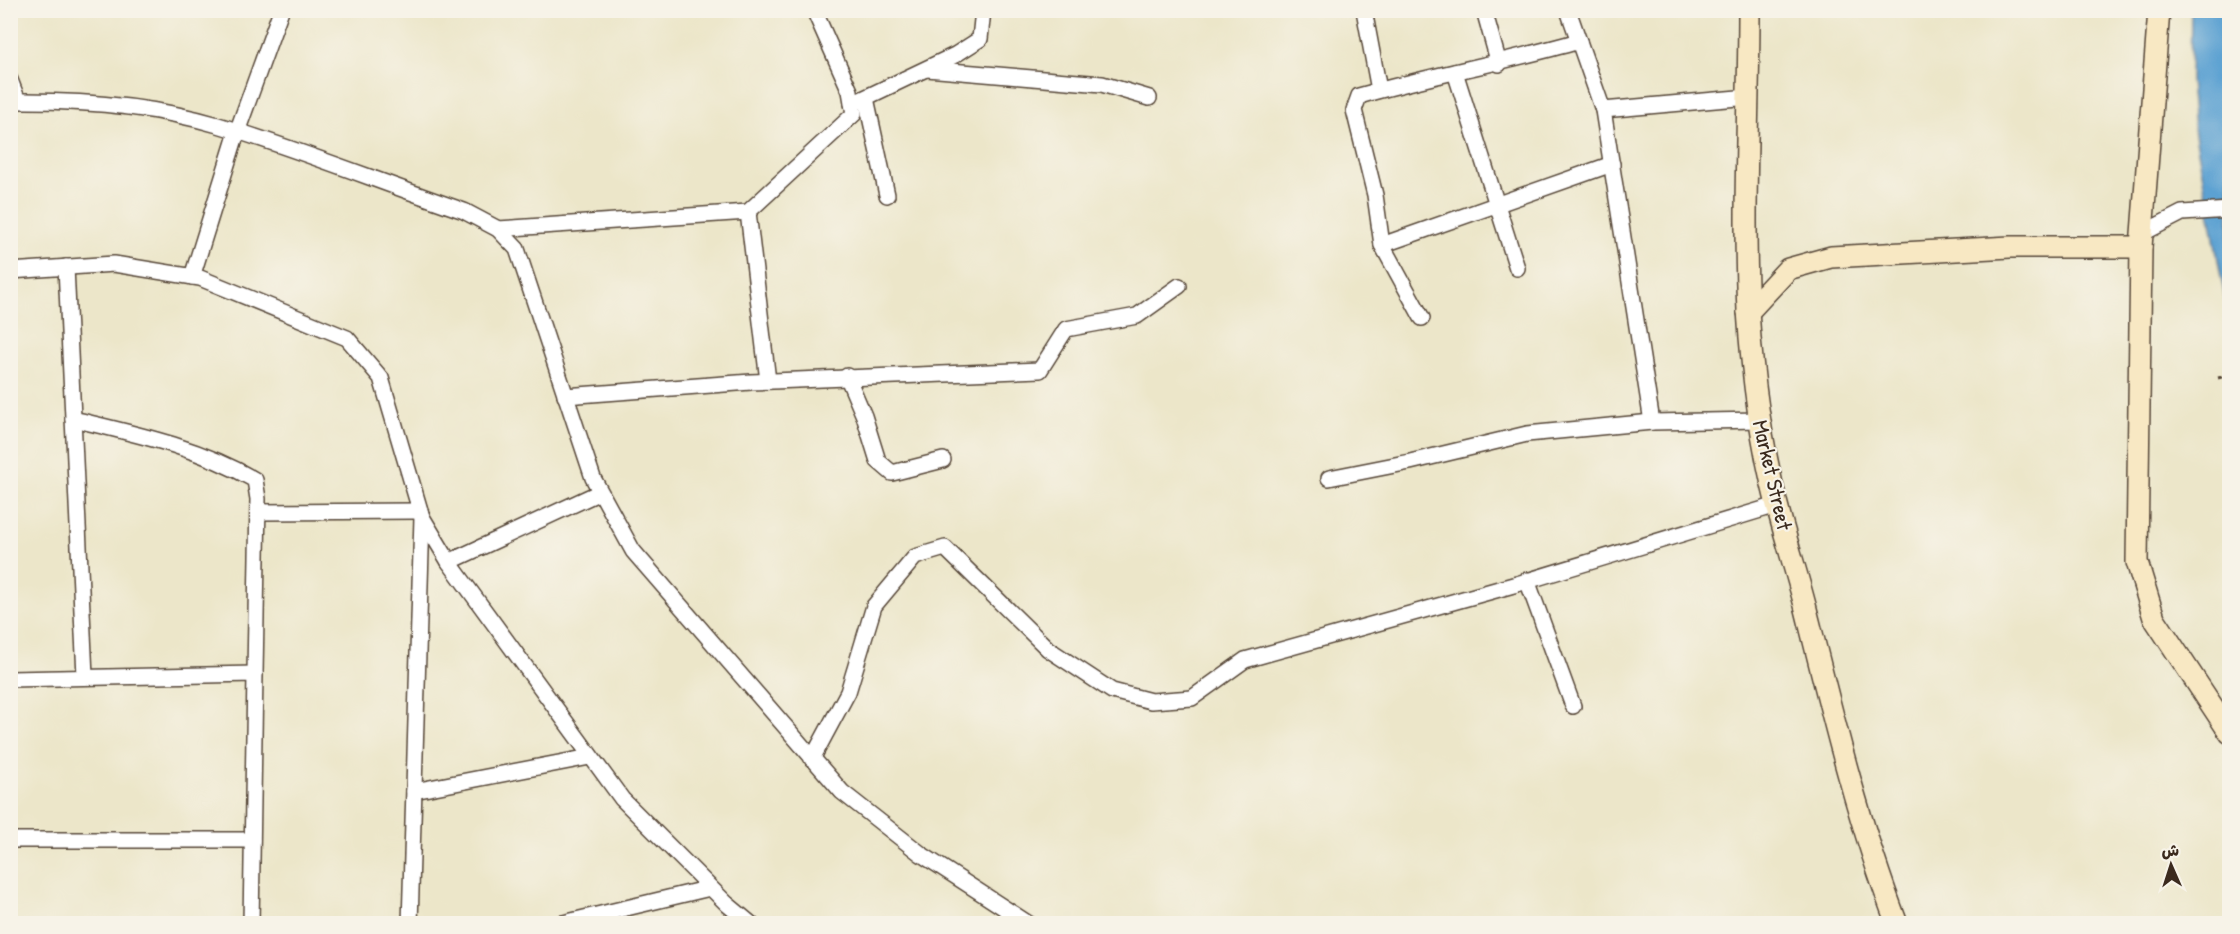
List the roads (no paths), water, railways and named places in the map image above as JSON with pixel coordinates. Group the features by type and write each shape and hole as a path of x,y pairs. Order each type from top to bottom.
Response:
{"street":[{"path":"192,277 237,132 281,10"},
{"path":"814,10 850,91 859,101 887,195"},
{"path":"498,229 748,212 854,114 859,101 955,56 980,39 982,10"},
{"path":"1364,10 1379,90"},
{"path":"1484,10 1499,64"},
{"path":"1568,10 1603,110 1652,422"},
{"name":"Market Street","path":"1749,10 1748,312 1760,420 1777,505 1794,560 1837,732 1881,882 1897,924"},
{"path":"2158,10 2142,240 2138,562 2154,618 2229,733"},
{"path":"1422,318 1382,244 1375,195 1354,110 1359,96 1455,72 1499,64 1579,41"},
{"path":"927,69 1102,84 1149,98"},
{"path":"1455,72 1517,268"},
{"path":"10,80 14,101 77,100 160,112 237,132 464,211 498,229 517,249 598,493 633,551 842,792 921,854 1029,924"},
{"path":"1603,110 1749,97"},
{"path":"1382,244 1612,164"},
{"path":"1748,312 1788,269 1831,257 2142,240 2182,213 2229,210"},
{"path":"748,212 768,381"},
{"path":"10,271 114,264 192,277 347,338 381,378 421,514 449,562 622,799 710,888 751,924"},
{"path":"66,267 85,676"},
{"path":"565,396 847,376 1040,370 1066,329 1137,316 1179,286"},
{"path":"847,376 864,416 878,461 892,473 943,460"},
{"path":"73,419 167,441 235,468 255,480 258,512 251,924"},
{"path":"1329,478 1410,462 1527,434 1652,422 1760,420"},
{"path":"449,562 598,493"},
{"path":"813,759 848,692 874,606 915,557 945,548 1048,650 1112,691 1151,701 1192,698 1245,660 1527,580 1777,505"},
{"path":"258,512 421,514"},
{"path":"410,924 421,514"},
{"path":"1527,580 1573,706"},
{"path":"10,679 255,674"},
{"path":"414,791 590,757"},
{"path":"10,840 252,840"},
{"path":"562,923 710,888"},
{"path":"727,904 731,924"}],"water":[{"path":"2191,11 2229,11 2229,320 2194,129 2190,80"}]}
